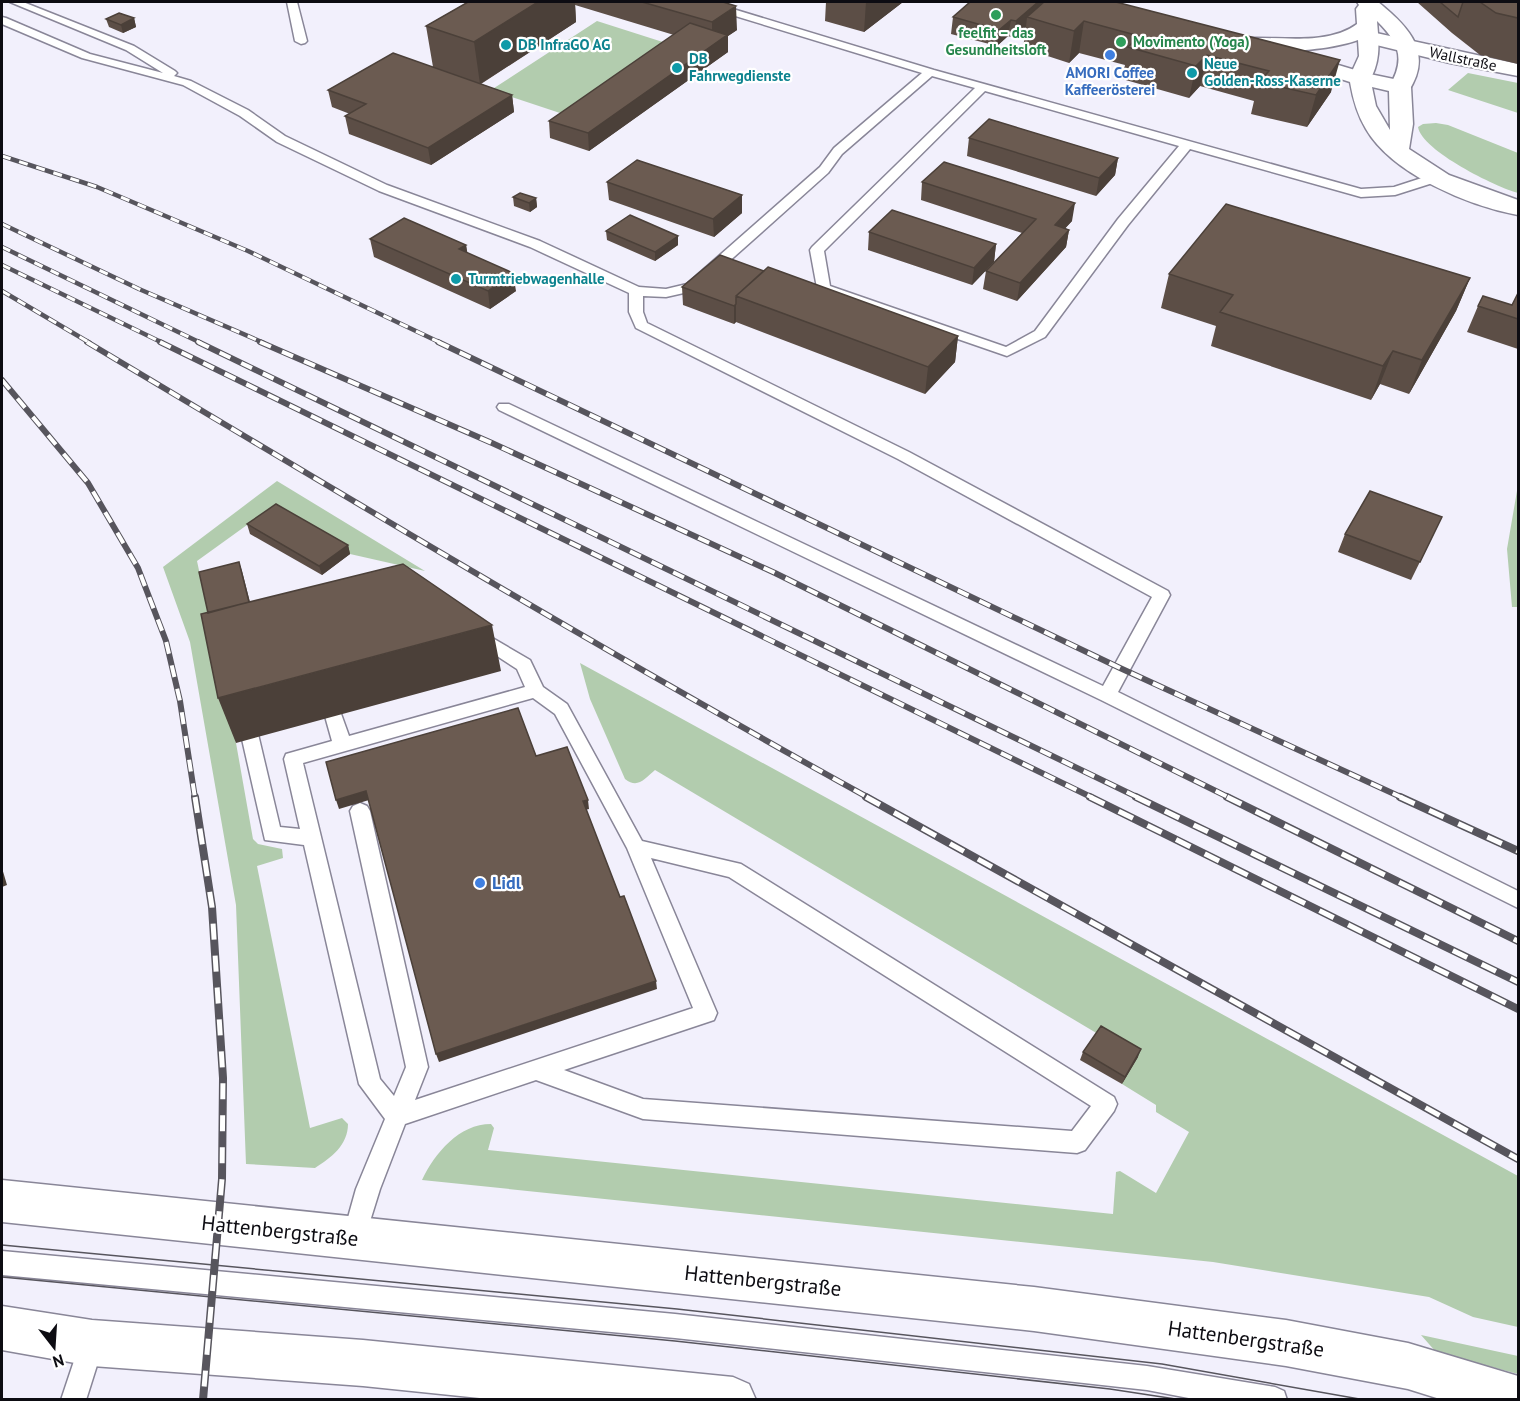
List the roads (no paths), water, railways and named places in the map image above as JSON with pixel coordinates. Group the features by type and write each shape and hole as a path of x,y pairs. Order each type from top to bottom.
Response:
{"street":[{"name":"Wallstraße","path":"1360,78 1369,56 1366,32 1367,2"},
{"name":"Wallstraße","path":"1367,2 1387,20 1408,46 1411,66 1408,77 1401,87 1402,124 1397,151"},
{"name":"Wallstraße","path":"1366,32 1450,57 1518,70"},
{"path":"1366,32 1329,41 1242,41 1360,78 1401,87"},
{"path":"1360,78 1360,90 1366,111 1377,129 1406,161 1460,189 1518,208"},
{"name":"Hattenbergstraße","path":"2,1202 1034,1309 1286,1343 1408,1366 1518,1399"},
{"path":"2,1328 92,1343 321,1360 734,1400"}],"lane":[{"path":"15,2 130,48 187,83 244,113 281,139 383,188 535,244 636,291 666,293 692,287 824,170 838,151 930,72"},
{"path":"292,2 301,41"},
{"path":"700,2 930,72 1362,193 1395,191 1435,178"},
{"path":"2,20 86,56 187,83"},
{"path":"983,87 817,250 824,288 1007,352 1040,334 1123,222 1187,144"},
{"path":"636,291 636,312 641,325 768,386 1032,522 1162,595 1107,695"},
{"path":"504,407 1107,695 1518,900"},
{"path":"397,1116 706,1013 636,847 561,709 536,692 524,665 467,628"},
{"path":"397,1116 370,1084 292,759 536,692"},
{"path":"334,716 343,745"},
{"path":"251,739 272,834 312,838"},
{"path":"354,1239 368,1189 417,1067 360,811"},
{"path":"537,1070 643,1109 1077,1142 1106,1104 734,870 636,847"},
{"path":"2,1263 687,1327 1147,1378 1275,1400"},
{"path":"73,1400 92,1343"}],"tram line":[{"path":"2,1245 677,1309 1162,1364 1365,1400"},
{"path":"2,1277 675,1341 1110,1389 1182,1400"}],"railway":[{"path":"2,156 97,187 248,251 441,343"},
{"path":"2,224 139,289 264,343"},
{"path":"2,247 201,343"},
{"path":"2,265 163,343"},
{"path":"2,291 90,343"},
{"path":"87,342 574,630 869,798"},
{"path":"160,342 1093,798"},
{"path":"198,342 1139,798"},
{"path":"260,342 492,443 775,573 1230,798"},
{"path":"438,342 1120,668 1403,798"},
{"path":"2,380 88,483 138,568 166,641 180,701 195,798"},
{"path":"195,797 212,907 223,1078 222,1179 203,1400"},
{"path":"866,797 1518,1159"},
{"path":"1090,797 1518,1009"},
{"path":"1136,797 1518,982"},
{"path":"1227,797 1518,941"},
{"path":"1400,797 1518,851"}],"place":[{"name":"feelfit – das Gesundheitsloft","path":"996,15"},
{"name":"Movimento (Yoga)","path":"1121,42"},
{"name":"DB InfraGO AG","path":"506,45"},
{"name":"AMORI Coffee Kaffeerösterei","path":"1110,55"},
{"name":"DB Fahrwegdienste","path":"677,68"},
{"name":"Neue Golden-Ross-Kaserne","path":"1192,73"},
{"name":"Turmtriebwagenhalle","path":"456,279"},
{"name":"Lidl","path":"480,883"}]}
